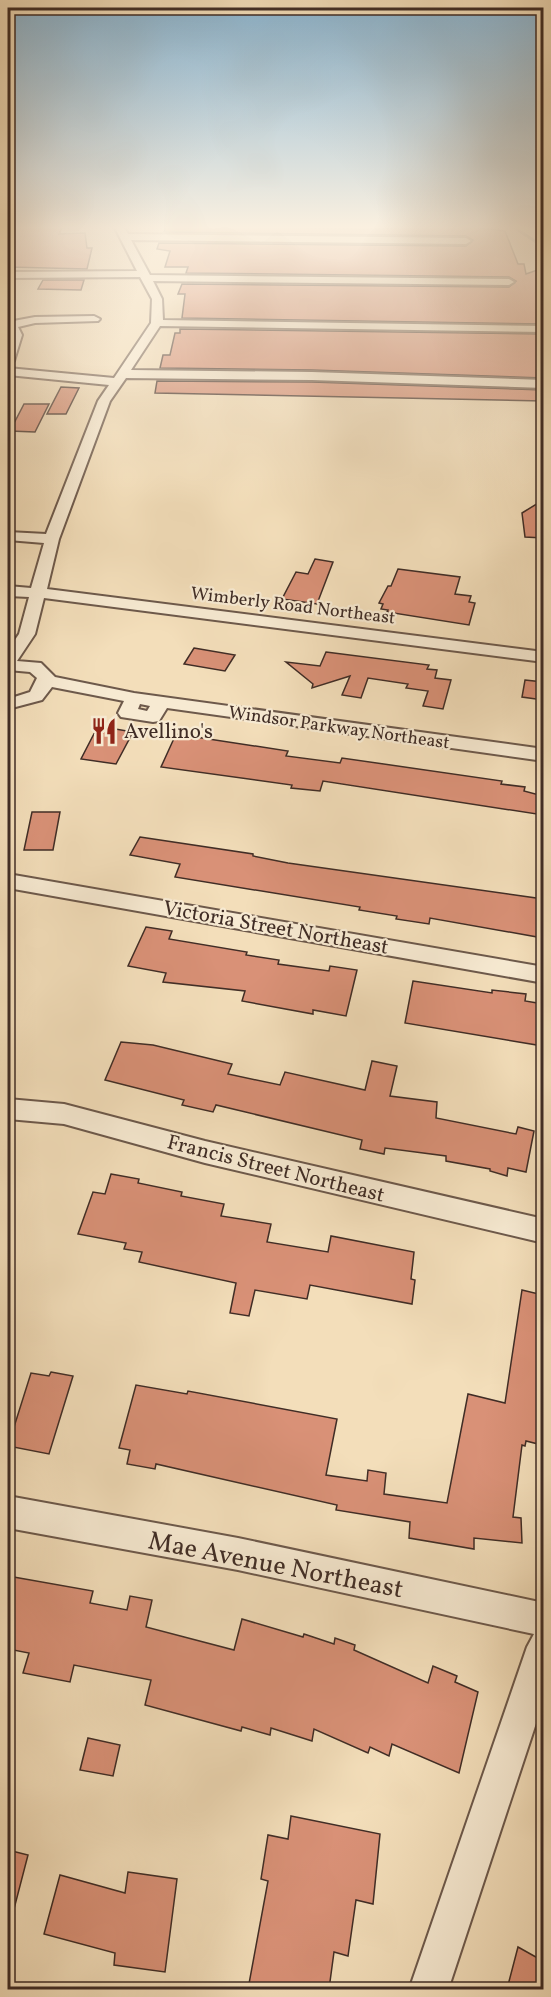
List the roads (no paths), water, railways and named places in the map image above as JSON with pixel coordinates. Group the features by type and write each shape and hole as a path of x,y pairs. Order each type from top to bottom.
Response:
{"street":[{"path":"8,361 16,335 9,325 34,320 82,319"},
{"path":"8,663 27,634 52,539 104,401 157,322 543,329"},
{"path":"8,371 119,378 312,376 543,384"},
{"path":"8,536 52,539"},
{"name":"Wimberly Road Northeast","path":"8,591 37,592 543,657"},
{"path":"15,705 43,690 34,640 27,634"},
{"name":"Windsor Parkway Northeast","path":"8,663 25,664 42,675 100,692 134,698 543,755"},
{"name":"Windsor Parkway Northeast","path":"15,705 100,692"},
{"name":"Victoria Street Northeast","path":"8,881 543,975"},
{"name":"Francis Street Northeast","path":"8,1109 64,1114 205,1152 543,1231"},
{"name":"Mae Avenue Northeast","path":"8,1512 238,1554 543,1620"},
{"path":"428,1989 543,1647"}],"place":[{"name":"Avellino's","path":"104,731"}]}
